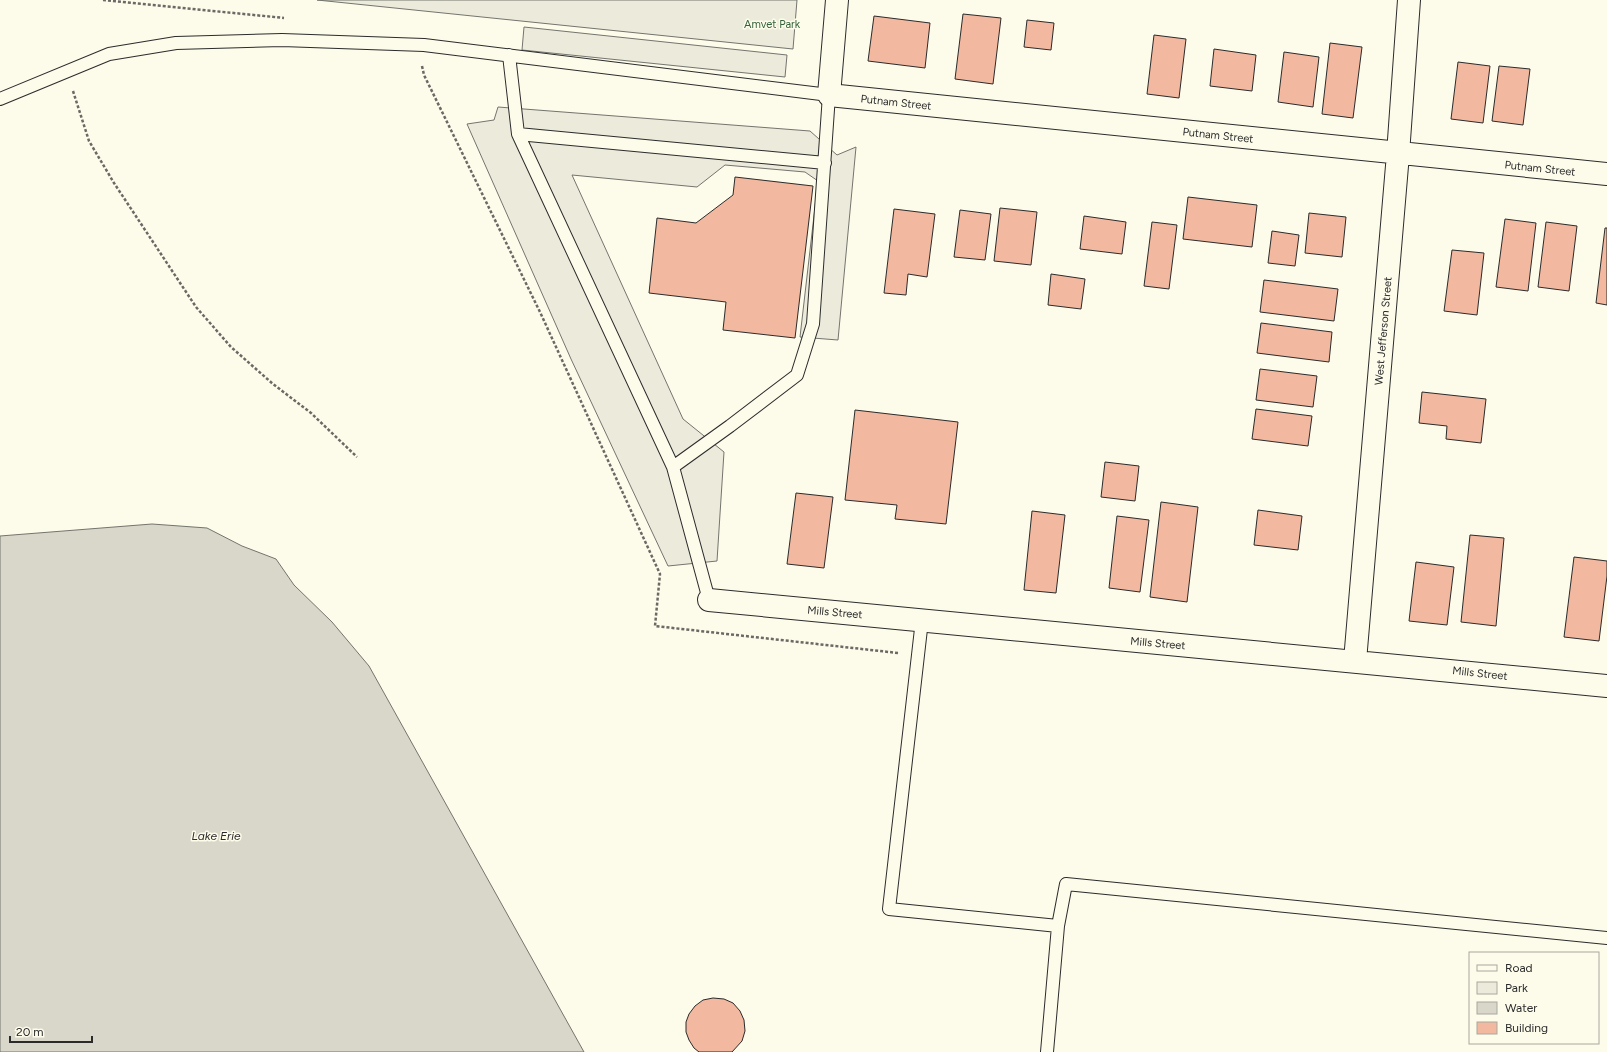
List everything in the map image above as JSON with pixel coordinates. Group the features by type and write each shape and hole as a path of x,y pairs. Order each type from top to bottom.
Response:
{"street":[{"path":"829,95 837,0"},
{"name":"West Jefferson Street","path":"1355,661 1398,154 1409,0"},
{"name":"Putnam Street","path":"829,95 1398,154 1607,174"},
{"name":"Mills Street","path":"708,600 1607,686"}],"lane":[{"path":"0,99 109,54 176,42 282,40 424,45 829,95 826,163 813,324 797,375 673,467"},
{"path":"509,55 518,134 673,467 708,600"},
{"path":"518,134 826,163"},
{"path":"922,620 889,909 1058,926"},
{"path":"1047,1052 1058,926 1066,884 1607,938"}],"path":[{"path":"103,0 286,18"},
{"path":"424,45 422,62 424,75 543,319 660,574 654,626 918,655"},
{"path":"67,72 89,141 114,183 196,307 231,347 273,384 311,413 356,456"}],"green space":[{"name":"Amvet Park","path":"317,0 797,0 793,49"}],"shaded area":[{"path":"524,27 787,55 785,77 522,50"},
{"path":"498,107 810,131 837,155 856,147 838,340 800,337 818,181 805,172 725,165 697,187 572,175 683,419 724,452 717,561 668,566 571,359 467,124 494,120"}],"water":[{"name":"Lake Erie","path":"152,524 207,528 242,546 276,559 294,585 332,622 369,666 584,1052 0,1052 0,536"}],"building":[{"path":"963,14 1001,18 993,84 955,79"},
{"path":"874,16 930,23 925,68 868,61"},
{"path":"1027,20 1054,23 1051,50 1024,47"},
{"path":"1154,35 1186,39 1179,98 1147,94"},
{"path":"1330,43 1362,47 1353,118 1322,114"},
{"path":"1214,49 1256,55 1252,91 1210,86"},
{"path":"1284,52 1319,57 1313,107 1278,102"},
{"path":"1458,62 1490,66 1483,123 1451,119"},
{"path":"1499,66 1530,69 1523,125 1492,121"},
{"path":"735,177 813,186 795,338 723,330 726,302 649,293 657,218 696,223 733,195"},
{"path":"1188,197 1257,205 1252,247 1183,239"},
{"path":"1000,208 1037,212 1031,265 994,261"},
{"path":"894,209 935,214 927,277 908,274 906,295 884,293"},
{"path":"960,210 991,214 985,260 954,257"},
{"path":"1309,213 1346,217 1342,257 1305,253"},
{"path":"1084,216 1126,222 1122,254 1080,249"},
{"path":"1505,219 1536,223 1528,291 1496,287"},
{"path":"1152,222 1177,225 1169,289 1144,286"},
{"path":"1546,222 1577,226 1569,291 1538,287"},
{"path":"1605,228 1607,228 1607,305 1596,303"},
{"path":"1272,231 1299,235 1295,266 1268,263"},
{"path":"1452,250 1484,253 1477,315 1444,311"},
{"path":"1051,274 1085,279 1081,309 1048,305"},
{"path":"1264,280 1338,289 1334,321 1260,312"},
{"path":"1261,323 1332,332 1329,362 1257,353"},
{"path":"1260,369 1317,376 1313,407 1256,400"},
{"path":"1422,392 1486,399 1481,443 1446,439 1447,426 1419,423"},
{"path":"1256,409 1312,416 1308,446 1252,439"},
{"path":"855,410 958,422 946,524 895,519 897,505 845,500"},
{"path":"1105,462 1139,466 1135,501 1101,497"},
{"path":"796,493 833,497 824,568 787,564"},
{"path":"1161,502 1198,507 1187,602 1150,597"},
{"path":"1258,510 1302,516 1298,550 1254,545"},
{"path":"1032,511 1065,515 1056,593 1024,590"},
{"path":"1117,516 1149,520 1140,592 1109,588"},
{"path":"1470,535 1504,538 1496,626 1461,622"},
{"path":"1574,557 1607,561 1607,576 1599,641 1564,637"},
{"path":"1416,562 1454,567 1447,625 1409,621"},
{"path":"713,998 724,999 733,1003 740,1011 744,1020 745,1031 742,1041 732,1052 699,1052 694,1048 686,1032 686,1022 689,1014 695,1006 703,1000"}]}
